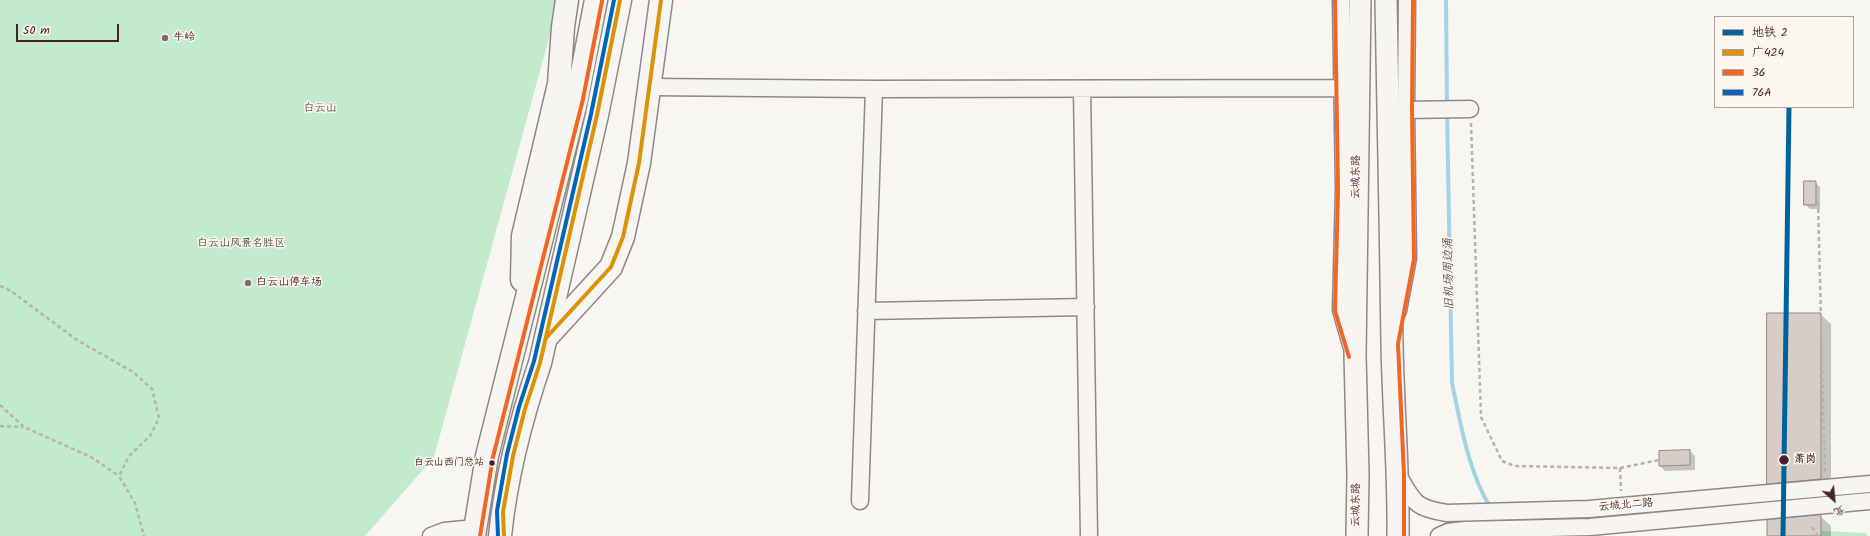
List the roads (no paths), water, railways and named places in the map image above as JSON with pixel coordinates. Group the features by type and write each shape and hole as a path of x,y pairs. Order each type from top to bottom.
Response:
{"highway":[{"path":"520,324 523,236 559,84 563,27 567,0"},
{"path":"475,532 487,456 577,98 596,0"},
{"path":"502,532 509,472 546,338 597,115 620,0"},
{"path":"546,338 611,267 623,237 639,163 660,0"}],"main road":[{"name":"云城东路","path":"1357,536 1358,474 1354,355 1360,0"},
{"path":"1386,0 1392,344 1398,475 1398,536"}],"street":[{"name":"云城东路","path":"1341,0 1344,189 1341,310 1354,355"},
{"path":"1392,344 1408,258 1414,109 1407,0"},
{"path":"649,87 874,89 1342,88"},
{"path":"860,501 874,89"},
{"path":"1082,89 1089,536"},
{"path":"1414,109 1470,109"},
{"path":"866,311 1086,307"},
{"name":"云城北二路","path":"1398,475 1415,503 1419,506 1434,511 1463,512 1589,509 1870,484"},
{"name":"云城北二路","path":"1439,536 1448,532 1465,530 1590,527 1870,501"},
{"path":"1589,509 1590,527"},
{"path":"431,536 444,531 475,532"}],"waterway":[{"name":"旧机场周边涌","path":"1446,0 1447,106"},
{"name":"旧机场周边涌","path":"1447,112 1452,383 1466,447 1476,478 1490,507"}],"metro line":[{"name":"2","path":"1783,536 1789,108"}],"place":[{"name":"牛岭","path":"165,38"},
{"name":"白云山停车场","path":"248,283"},
{"name":"萧岗","path":"1784,460"},
{"name":"白云山西门总站","path":"492,463"}],"park label":[{"name":"白云山","path":"320,109"},
{"name":"白云山风景名胜区","path":"241,244"}]}
